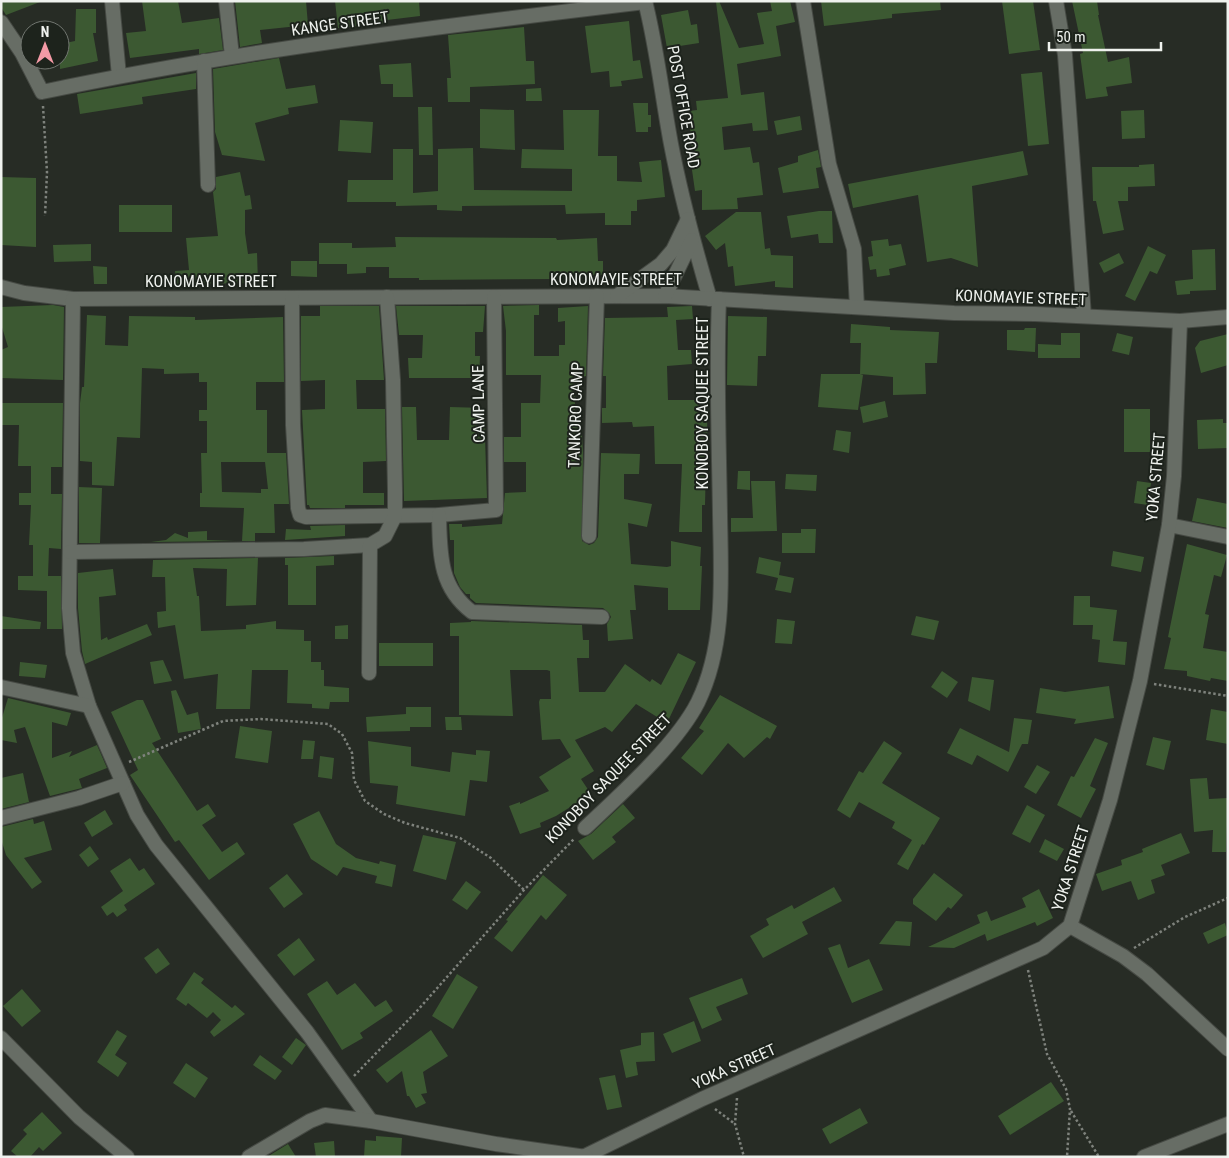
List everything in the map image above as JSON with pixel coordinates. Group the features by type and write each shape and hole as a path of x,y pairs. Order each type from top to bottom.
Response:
{"street":[{"path":"112,1 119,76"},
{"path":"226,1 232,56"},
{"name":"KANGE STREET","path":"42,92 232,56 645,1"},
{"name":"POST OFFICE ROAD","path":"645,1 654,38 671,144 692,240 714,299"},
{"path":"803,1 829,164 854,249 857,307"},
{"path":"1056,1 1066,64 1084,316"},
{"path":"1,22 22,53 42,92"},
{"path":"204,61 208,185"},
{"path":"617,296 662,264 673,250 688,219"},
{"path":"665,296 692,240"},
{"name":"KONOMAYIE STREET","path":"3,288 24,293 73,299 665,296 857,307 1180,321 1228,317"},
{"name":"TANKORO CAMP","path":"589,536 592,400 598,296"},
{"path":"70,552 304,549 370,545 385,536 395,516 393,380 387,297"},
{"name":"CAMP LANE","path":"439,515 496,510 494,297"},
{"path":"292,298 293,426 300,515 306,517 439,515 440,540 446,581 459,602 472,612 602,617"},
{"path":"73,299 69,608 73,653 89,706 137,815 172,868 261,974 346,1084 371,1121"},
{"name":"KONOBOY SAQUEE STREET","path":"585,828 623,793 684,726 698,701 710,669 717,641 721,586 714,299"},
{"name":"YOKA STREET","path":"585,1157 702,1099 1043,948 1070,926 1110,800 1140,681 1169,525 1174,476 1180,321"},
{"path":"1169,525 1228,537"},
{"path":"369,673 370,545"},
{"path":"1,687 89,706"},
{"path":"1,818 78,798 122,783"},
{"path":"1070,926 1123,956 1154,981 1228,1049"},
{"path":"1,1038 79,1117 127,1157"},
{"path":"250,1157 310,1121 325,1115 585,1157"},
{"path":"1144,1157 1228,1124"}],"path":[{"path":"42,92 47,172 45,216"},
{"path":"1140,681 1228,696"},
{"path":"116,768 222,721 261,719 328,724 342,734 352,753 354,780 365,801 384,814 405,823 460,838 491,858 524,890"},
{"name":"KONOBOY SAQUEE STREET","path":"346,1084 416,1012 524,890 585,828"},
{"path":"1123,956 1185,917 1228,898"},
{"path":"1026,956 1047,1054 1066,1089 1070,1110 1067,1157"},
{"path":"738,1084 735,1124 744,1157"},
{"path":"702,1099 735,1124"},
{"path":"1070,1110 1099,1157"}],"building":[{"path":"1,1 40,2 6,15 1,7"},
{"path":"142,1 178,1 182,23 219,18 223,50 199,54 199,49 130,58 126,33 146,31"},
{"path":"235,1 306,1 308,25 260,30 262,43 240,47"},
{"path":"335,1 419,1 420,16 387,20 387,23 338,28"},
{"path":"719,1 739,48 764,44 757,13 772,11 770,1 790,1 795,22 776,26 781,56 737,64 741,95 764,92 768,130 753,131 752,123 722,127 724,150 750,147 753,163 759,162 763,195 737,198 738,209 702,210 702,190 695,191 690,156 692,155 689,111 697,110 696,101 728,98 716,2"},
{"path":"821,1 940,1 941,10 892,14 892,18 824,26"},
{"path":"1002,1 1033,1 1040,50 1009,54"},
{"path":"1072,1 1097,1 1098,15 1108,62 1129,57 1132,83 1106,87 1108,96 1086,99 1080,54 1083,53"},
{"path":"76,9 96,9 96,33 93,33 98,61 70,67 70,42 75,41"},
{"path":"688,10 691,25 697,24 699,43 667,48 661,15"},
{"path":"629,21 633,61 640,60 643,78 621,81 622,86 610,87 609,71 591,73 585,26"},
{"path":"524,27 526,61 534,61 535,84 470,87 470,102 448,102 447,78 451,78 448,35"},
{"path":"279,58 286,89 315,85 318,103 288,108 289,114 255,123 265,161 222,155 215,132 213,69"},
{"path":"411,63 413,97 393,97 393,84 381,84 379,65"},
{"path":"1042,72 1049,144 1028,146 1021,74"},
{"path":"196,73 196,89 142,97 143,104 80,114 77,94"},
{"path":"541,88 542,101 526,101 526,89"},
{"path":"633,103 648,103 651,127 648,127 648,132 636,132"},
{"path":"418,107 432,107 433,155 419,155"},
{"path":"480,109 514,110 515,150 480,148"},
{"path":"563,110 599,110 598,156 617,156 617,181 642,182 639,162 661,160 665,197 637,200 637,211 631,211 631,225 605,225 605,213 566,214 565,205 462,206 462,211 437,210 437,205 396,206 396,202 347,202 348,180 393,180 393,149 413,149 413,193 438,191 438,149 473,148 474,190 572,191 572,169 521,168 522,149 564,150"},
{"path":"1144,110 1145,138 1122,139 1121,111"},
{"path":"800,116 802,130 777,135 774,121"},
{"path":"340,120 373,122 371,153 338,151"},
{"path":"818,150 821,167 816,168 819,188 783,193 778,168 798,162 798,156"},
{"path":"1023,151 1028,175 972,186 978,267 951,258 927,262 918,195 853,208 848,184"},
{"path":"1154,164 1155,186 1128,187 1128,201 1118,201 1124,230 1103,234 1096,201 1093,201 1092,167 1139,167 1139,165"},
{"path":"240,172 245,196 250,195 252,209 245,210 245,233 248,254 257,253 258,283 176,284 175,271 189,270 186,238 218,236 213,192 216,189 216,177"},
{"path":"1,177 36,178 36,247 1,245"},
{"path":"119,205 172,205 172,232 119,232"},
{"path":"832,211 833,243 819,243 818,234 791,238 787,216"},
{"path":"736,212 761,212 765,249 770,248 771,255 793,256 793,288 775,287 775,281 735,286 733,266 728,267 725,243 716,250 705,236"},
{"path":"395,237 556,238 557,240 597,238 598,261 603,261 603,275 557,277 557,279 419,280 419,278 389,278 389,267 366,267 366,273 347,274 347,264 319,264 319,243 352,243 352,248 396,247"},
{"path":"888,239 889,246 901,244 906,265 889,269 890,275 877,277 876,269 870,270 868,257 873,256 871,241"},
{"path":"91,244 91,261 54,262 53,245"},
{"path":"1148,246 1166,255 1157,274 1150,271 1135,301 1125,296"},
{"path":"1215,249 1216,290 1190,291 1190,294 1177,295 1175,281 1193,279 1192,250"},
{"path":"1119,253 1124,263 1104,273 1099,263"},
{"path":"291,261 317,261 317,277 291,276"},
{"path":"93,266 107,267 107,284 94,284"},
{"path":"53,305 64,307 63,380 1,378 1,350 8,347 1,324 1,307"},
{"path":"539,305 539,315 534,315 534,356 559,356 559,345 565,345 565,321 558,322 558,308 588,306 586,376 575,379 575,420 581,420 583,453 582,541 589,545 594,543 598,537 601,453 640,454 639,474 624,474 624,499 652,504 647,527 628,523 631,564 671,566 671,541 701,547 700,610 668,610 668,588 634,585 636,610 630,610 633,639 608,641 607,624 611,617 603,608 476,603 470,598 470,594 466,594 460,587 454,573 454,540 450,540 449,524 462,524 462,527 502,524 505,493 526,492 526,462 504,462 504,437 521,437 521,403 540,403 541,375 506,375 506,331 503,306"},
{"path":"320,306 379,306 384,380 356,380 357,409 385,409 386,461 363,462 363,493 384,493 384,505 345,505 345,508 310,508 307,505 302,410 325,409 325,380 301,381 301,316 320,316"},
{"path":"396,306 485,306 483,332 475,332 475,356 480,356 479,378 409,378 408,358 422,358 423,335 399,335"},
{"path":"692,306 693,319 676,320 678,350 691,350 692,364 667,366 668,400 703,400 703,417 707,417 708,463 706,463 705,505 702,505 702,532 679,532 682,464 655,464 654,426 633,427 632,422 602,423 602,408 606,408 606,376 603,376 605,318 668,317 667,307"},
{"path":"87,315 106,316 105,345 128,346 129,316 195,317 195,320 283,317 284,382 256,382 256,410 267,410 267,453 286,453 289,504 274,504 275,533 255,533 255,541 242,541 244,508 200,507 200,493 202,493 201,453 207,453 207,421 199,421 199,410 207,410 207,382 199,382 199,373 164,374 164,369 142,368 140,438 117,437 114,486 92,485 92,462 80,461 80,403 82,387 84,387","holes":["221,462 265,462 268,489 261,489 261,493 222,492"]},
{"path":"728,316 767,317 766,356 758,356 757,386 727,385"},
{"path":"851,324 890,327 890,330 939,332 937,363 925,363 926,394 893,395 893,377 860,374 861,343 850,343"},
{"path":"1025,328 1036,328 1035,352 1007,350 1007,330 1024,330"},
{"path":"1061,333 1080,333 1080,358 1038,358 1038,344 1061,345"},
{"path":"1117,333 1133,337 1129,355 1112,351"},
{"path":"1228,334 1228,365 1201,373 1195,348 1200,341"},
{"path":"821,374 863,375 858,410 818,407"},
{"path":"885,401 888,417 863,423 860,407"},
{"path":"1,403 63,403 62,467 51,467 51,494 62,494 61,549 49,548 48,576 61,576 62,629 47,629 47,591 18,590 18,576 33,576 33,545 29,545 31,505 19,505 19,493 31,493 31,466 18,466 19,425 1,425"},
{"path":"402,407 416,407 417,440 449,440 450,407 484,408 487,498 404,501"},
{"path":"1124,409 1150,409 1150,452 1124,452"},
{"path":"1223,419 1223,423 1228,423 1228,448 1198,449 1197,420"},
{"path":"836,430 851,432 849,453 833,450"},
{"path":"738,471 750,471 750,490 737,489"},
{"path":"786,474 817,475 816,491 785,489"},
{"path":"751,481 775,481 777,531 731,532 731,518 753,518"},
{"path":"1137,481 1151,483 1148,505 1134,503"},
{"path":"79,487 102,488 100,543 79,543"},
{"path":"1197,498 1228,504 1228,528 1192,521"},
{"path":"345,525 345,536 285,540 286,529 311,530 310,526"},
{"path":"801,529 816,529 815,553 782,553 782,533 801,533"},
{"path":"207,531 207,540 235,541 151,542 166,540 175,533 188,538 188,532"},
{"path":"1187,544 1227,555 1221,577 1214,575 1205,614 1209,615 1203,648 1228,652 1228,681 1211,678 1210,681 1187,676 1187,671 1164,669 1171,638 1168,637"},
{"path":"1113,551 1144,557 1141,572 1111,566"},
{"path":"334,556 334,565 316,566 316,605 288,605 288,565 285,565 285,558"},
{"path":"759,557 781,562 779,575 794,578 791,593 775,590 778,578 756,573"},
{"path":"258,558 256,605 226,606 227,569 193,568 197,596 199,596 201,631 246,629 246,625 276,621 276,629 304,630 304,641 311,641 311,662 321,662 321,670 324,670 324,686 349,688 349,702 330,702 329,709 312,708 312,704 287,703 288,670 252,670 250,709 216,709 218,674 184,679 175,625 158,628 157,612 166,611 165,577 152,577 153,560"},
{"path":"113,569 116,595 99,597 101,640 107,637 108,640 147,624 152,635 85,664 78,608 78,573"},
{"path":"1074,596 1090,596 1090,607 1117,610 1113,641 1127,642 1125,665 1098,662 1100,640 1092,639 1093,625 1073,625"},
{"path":"1,616 41,622 40,629 1,629"},
{"path":"916,616 939,621 934,640 911,635"},
{"path":"777,619 795,621 792,644 775,643"},
{"path":"471,621 582,625 583,640 589,640 589,658 577,658 579,692 605,692 625,664 650,682 652,679 661,685 678,653 696,662 667,723 636,704 612,732 605,727 575,740 594,771 581,779 591,794 556,816 540,823 541,827 520,834 509,806 520,802 520,804 549,791 539,777 571,757 560,739 542,740 539,702 540,699 551,699 550,671 510,670 513,716 459,715 459,636 450,636 450,623"},
{"path":"348,625 348,639 335,639 335,626"},
{"path":"379,643 433,643 433,666 379,666"},
{"path":"163,660 172,681 154,684 150,662"},
{"path":"20,662 47,665 45,678 19,676"},
{"path":"942,671 958,682 947,698 931,687"},
{"path":"972,677 994,680 990,711 968,701"},
{"path":"1109,686 1114,718 1074,724 1076,719 1036,713 1040,688 1065,692"},
{"path":"176,690 187,715 198,712 201,729 178,733 171,691"},
{"path":"720,695 777,726 770,739 767,737 744,758 728,743 702,775 681,758 704,731 699,728"},
{"path":"8,698 71,713 67,726 52,722 52,758 72,751 69,757 97,745 107,768 79,779 82,788 50,796 25,727 14,730 17,743 1,740 1,721"},
{"path":"137,700 143,700 161,739 152,743 197,811 208,804 216,816 202,825 222,852 237,842 245,854 209,880 179,840 175,842 130,775 138,770 111,712"},
{"path":"406,707 431,707 431,727 410,727 410,731 367,732 366,717 406,714"},
{"path":"1211,709 1228,712 1228,744 1206,740"},
{"path":"445,717 461,717 462,730 446,730"},
{"path":"1014,718 1032,720 1028,744 1022,744 1008,772 977,755 972,765 947,753 960,728 1009,752"},
{"path":"240,726 272,731 268,763 235,758"},
{"path":"1153,737 1171,741 1164,770 1146,765"},
{"path":"1095,738 1108,743 1090,786 1096,789 1081,818 1057,805 1071,776 1074,777"},
{"path":"303,740 315,741 313,759 301,759"},
{"path":"368,741 411,747 411,766 450,772 452,752 476,755 476,750 490,751 487,782 470,780 465,816 396,804 398,786 370,783"},
{"path":"884,741 902,753 882,783 940,818 924,845 922,844 908,870 897,864 912,840 892,828 895,822 859,802 850,818 837,810 859,771 863,773"},
{"path":"320,756 334,758 332,779 318,777"},
{"path":"1037,765 1050,772 1036,794 1024,787"},
{"path":"23,773 29,802 1,809 1,778"},
{"path":"1207,778 1209,799 1228,798 1226,852 1212,852 1213,830 1194,832 1190,779"},
{"path":"623,804 635,818 612,837 616,842 593,860 578,841 591,834"},
{"path":"1027,805 1045,815 1030,843 1012,834"},
{"path":"105,810 113,824 92,837 84,823"},
{"path":"319,811 336,844 356,858 379,864 380,861 396,865 392,887 375,883 377,876 343,867 337,876 311,859 293,824"},
{"path":"33,819 34,824 44,821 52,850 24,858 42,882 32,889 6,855 1,839 1,827"},
{"path":"1181,833 1190,853 1161,865 1165,875 1151,880 1155,893 1138,900 1131,881 1102,891 1096,874 1122,865 1121,860 1143,852 1142,849"},
{"path":"423,835 456,842 446,880 413,871"},
{"path":"1045,839 1064,849 1057,861 1039,852"},
{"path":"90,846 99,859 88,867 79,855"},
{"path":"130,858 139,871 144,868 155,884 124,905 127,910 117,917 113,912 107,916 101,907 123,891 110,871"},
{"path":"934,873 963,895 951,909 948,907 936,921 913,904 913,899"},
{"path":"287,874 303,894 284,908 269,888"},
{"path":"543,875 567,895 546,920 541,915 512,952 494,938 508,921 506,920"},
{"path":"466,881 481,892 467,910 452,900"},
{"path":"834,887 842,901 802,922 808,934 763,958 750,936 769,925 766,919 792,905 794,909"},
{"path":"1039,889 1053,918 1037,926 1035,922 987,941 985,934 954,948 928,947 980,923 977,915 987,911 991,921 1026,907 1022,898"},
{"path":"896,921 912,922 910,946 879,944"},
{"path":"1225,923 1228,935 1208,944 1203,933"},
{"path":"299,938 315,960 294,976 277,955"},
{"path":"840,944 848,968 869,959 883,990 852,1003 828,948"},
{"path":"158,948 170,964 156,974 144,958"},
{"path":"194,972 204,979 201,983 232,1008 235,1005 245,1014 214,1037 210,1032 221,1020 213,1012 207,1018 188,1003 186,1006 176,999"},
{"path":"457,974 478,987 453,1029 432,1016"},
{"path":"742,978 748,994 716,1007 722,1020 702,1029 689,998"},
{"path":"327,981 337,995 355,983 375,1007 386,1000 393,1011 360,1033 363,1038 342,1050 307,994"},
{"path":"22,989 41,1011 22,1027 3,1006"},
{"path":"694,1021 701,1041 672,1053 663,1034"},
{"path":"117,1030 127,1036 115,1055 127,1063 118,1077 97,1062"},
{"path":"431,1030 448,1056 423,1072 427,1093 421,1094 426,1103 416,1108 409,1096 407,1096 402,1071 387,1083 376,1070"},
{"path":"654,1032 655,1061 636,1062 638,1075 626,1078 620,1050 641,1045 641,1033"},
{"path":"296,1038 306,1045 292,1065 282,1057"},
{"path":"260,1055 282,1071 275,1080 253,1065"},
{"path":"186,1063 208,1078 195,1098 173,1083"},
{"path":"615,1075 622,1107 607,1110 599,1078"},
{"path":"1051,1082 1064,1101 1010,1135 998,1116"},
{"path":"860,1108 868,1123 830,1144 822,1129"},
{"path":"42,1112 62,1133 43,1151 39,1147 30,1157 18,1157 11,1151 27,1134 23,1130"},
{"path":"376,1136 402,1138 401,1157 364,1157 365,1140 376,1141"},
{"path":"334,1141 335,1157 316,1157 314,1143"},
{"path":"288,1144 296,1157 267,1157"}]}
